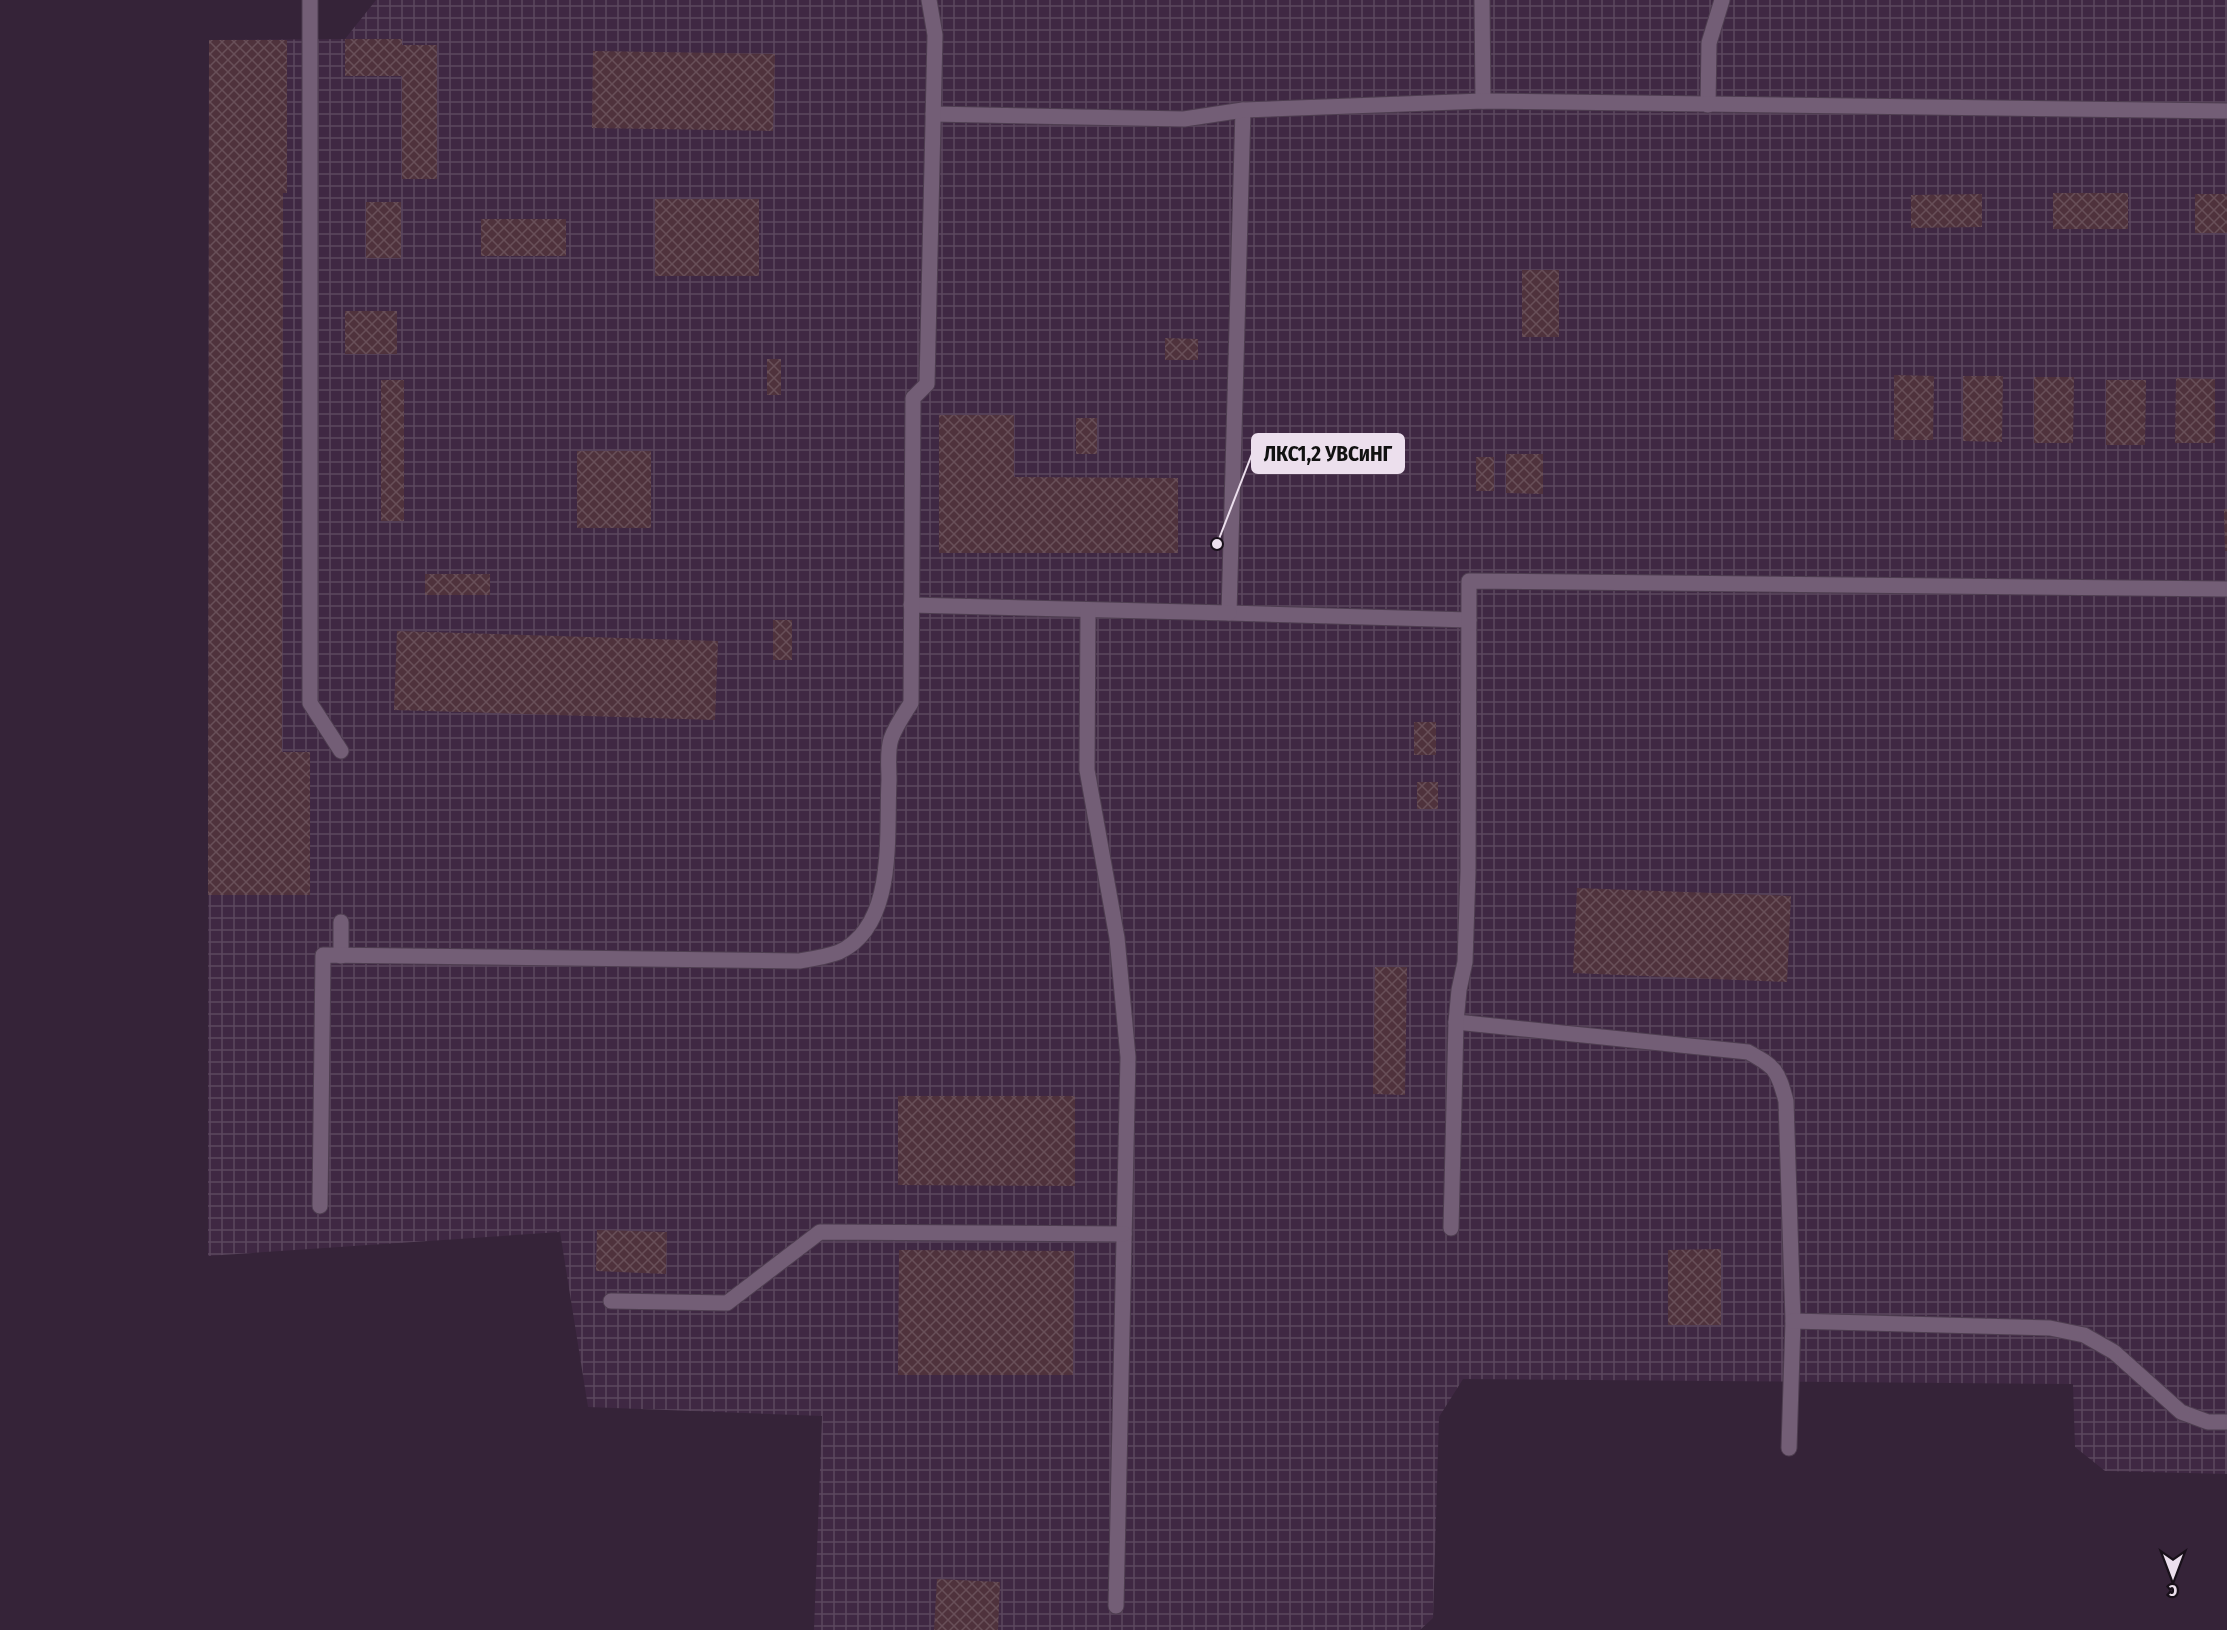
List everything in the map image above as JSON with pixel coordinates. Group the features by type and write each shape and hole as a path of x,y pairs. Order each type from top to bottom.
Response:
{"lane":[{"path":"310,0 310,703 341,751"},
{"path":"320,1206 323,955 799,961 840,951 858,939 870,926 879,906 885,870 891,740 911,703 913,398 927,384 935,35 929,0"},
{"path":"1482,0 1483,101"},
{"path":"1708,105 1709,43 1722,0"},
{"path":"933,114 1184,119 1243,110 1483,101 2227,111"},
{"path":"1229,614 1243,110"},
{"path":"1451,1228 1455,1022 1466,951 1469,581 2227,589"},
{"path":"911,605 1469,620"},
{"path":"1088,610 1087,770 1117,938 1128,1057 1116,1606"},
{"path":"341,922 341,956"},
{"path":"1455,1022 1748,1052 1768,1063 1779,1076 1786,1101 1793,1321 1789,1448"},
{"path":"611,1301 727,1303 820,1232 1124,1234"},
{"path":"1793,1321 2050,1328 2084,1335 2114,1352 2181,1412 2208,1422 2227,1422"}],"shaded area":[{"path":"376,0 2227,0 2227,1474 2105,1471 2075,1447 2073,1384 1463,1379 1439,1417 1433,1618 1420,1630 814,1630 822,1416 588,1407 560,1232 208,1256 209,40 345,39"}],"building":[{"path":"345,39 402,39 402,45 437,45 437,179 402,179 402,76 345,76"},
{"path":"209,40 287,40 287,193 283,193 282,752 310,752 310,895 208,895"},
{"path":"593,51 775,54 773,131 592,128"},
{"path":"2053,193 2128,193 2128,229 2053,229"},
{"path":"1982,194 1982,227 1911,228 1911,195"},
{"path":"2195,194 2227,194 2227,233 2195,233"},
{"path":"655,199 759,199 759,276 655,276"},
{"path":"366,202 401,202 401,258 366,258"},
{"path":"481,219 566,219 566,256 481,256"},
{"path":"1522,270 1559,270 1559,337 1522,337"},
{"path":"345,311 397,311 397,354 345,354"},
{"path":"1165,338 1198,339 1198,360 1165,360"},
{"path":"767,359 781,359 781,395 767,395"},
{"path":"1894,375 1934,376 1933,440 1894,440"},
{"path":"1963,376 2003,376 2002,442 1963,441"},
{"path":"2034,377 2074,377 2073,443 2034,443"},
{"path":"2176,378 2215,379 2215,443 2175,443"},
{"path":"381,380 404,380 404,521 381,521"},
{"path":"2106,380 2146,380 2145,445 2106,445"},
{"path":"939,415 1014,415 1014,477 1178,478 1178,553 939,553"},
{"path":"1076,418 1097,418 1097,454 1076,454"},
{"path":"577,451 651,451 651,528 577,528"},
{"path":"1506,454 1543,454 1543,494 1506,493"},
{"path":"1476,457 1494,457 1494,491 1476,491"},
{"path":"2224,509 2227,509 2227,551 2225,551"},
{"path":"425,574 490,574 490,595 425,595"},
{"path":"773,620 792,620 792,660 773,660"},
{"path":"397,631 718,641 715,720 394,710"},
{"path":"1414,722 1436,722 1436,755 1414,755"},
{"path":"1417,782 1438,782 1438,809 1417,809"},
{"path":"1577,888 1791,896 1787,982 1573,973"},
{"path":"1375,967 1407,967 1405,1095 1373,1094"},
{"path":"898,1096 1075,1096 1075,1186 898,1185"},
{"path":"597,1230 667,1232 666,1274 596,1271"},
{"path":"1721,1249 1721,1325 1668,1325 1668,1250"},
{"path":"899,1250 1074,1251 1073,1375 898,1375"},
{"path":"937,1579 1000,1582 998,1630 934,1630"}],"place":[{"name":"ЛКС1,2 УВСиНГ","path":"1217,544"}]}
